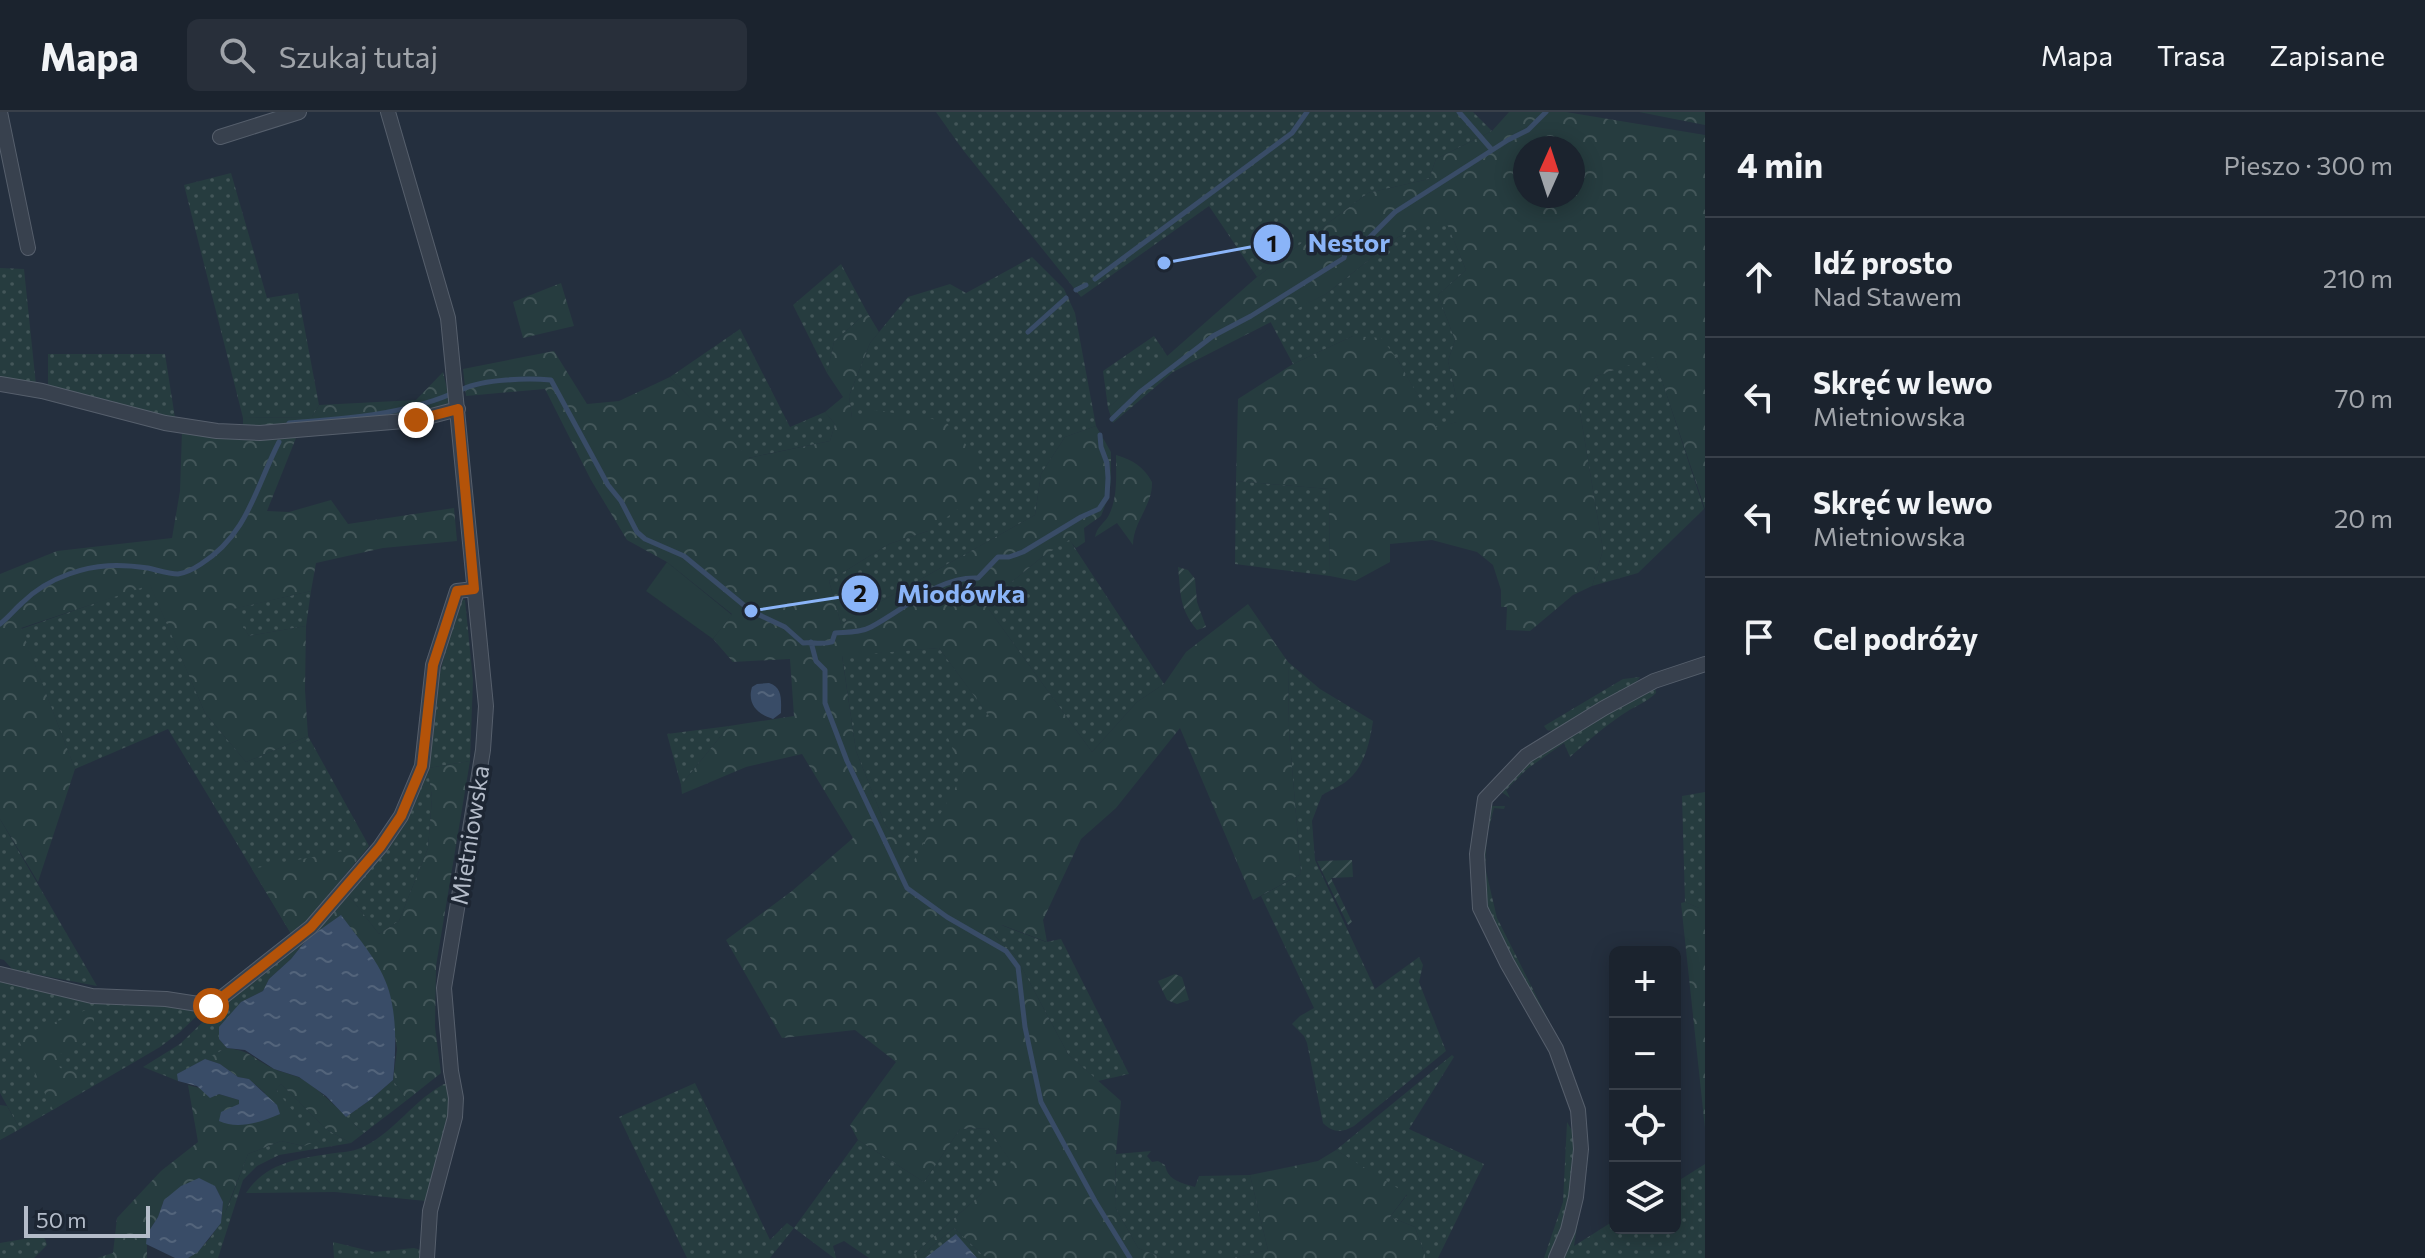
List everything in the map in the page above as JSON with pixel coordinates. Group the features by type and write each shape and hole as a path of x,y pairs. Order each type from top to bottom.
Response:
{"street":[{"path":"0,112 28,248"},
{"path":"220,137 299,112"},
{"name":"Mietniowska","path":"388,112 448,318 486,706 483,750 444,988 456,1098 455,1117 430,1211 427,1258"},
{"path":"0,384 42,391 165,423 232,432 260,433 416,420 458,409"},
{"path":"0,974 92,996 166,999 211,1006 311,927 380,847 401,816 422,766 433,665 457,591 474,589"},
{"path":"1556,1258 1568,1230 1576,1197 1581,1149 1578,1110 1556,1049 1480,908 1477,854 1485,799 1526,756 1604,708 1654,681 1705,664"}],"green space":[{"path":"936,112 1473,112 1492,131 1436,159 1429,179 1368,193 1257,277 1209,206 1081,297"},
{"path":"1509,112 1566,112 1705,135 1705,509 1654,357 1596,376 1579,406 1603,550 1592,586 1573,595 1530,631 1506,630 1507,607 1501,607 1501,590 1493,565 1477,552 1432,540 1390,544 1390,562 1355,581 1330,576 1329,489 1236,481 1238,399 1293,364 1353,336 1381,338 1396,357 1436,427 1457,422 1457,401 1448,361 1455,340 1438,295 1466,270 1445,219 1398,237 1326,294 1173,372 1113,423 1108,408 1257,277 1368,193 1429,179 1436,159 1492,131"},
{"path":"1639,112 1705,112 1705,125"},
{"path":"231,173 267,298 298,293 319,405 312,417 243,418 184,185"},
{"path":"1445,218 1466,270 1438,295 1455,340 1448,361 1457,401 1457,422 1436,428 1396,357 1353,336 1293,364 1270,321 1326,294 1398,237"},
{"path":"1032,257 1064,289 1075,313 1096,426 1065,437 1041,474 1035,515 841,624 829,581 889,544 928,531 852,418 849,396 870,343 908,297 950,284 966,293"},
{"path":"841,264 867,312 834,342 827,373 793,305"},
{"path":"0,268 24,269 36,385 0,379"},
{"path":"561,283 574,326 523,338 513,302"},
{"path":"867,312 879,332 870,343 849,396 852,418 875,410 945,421 970,449 988,487 928,531 889,544 829,581 841,624 1035,515 1041,474 1065,437 1096,426 1111,452 1111,482 1101,516 1084,528 1085,542 1076,548 1069,540 1042,557 985,604 1092,752 1137,702 1164,684 1186,652 1248,604 1288,662 1289,731 1301,874 1253,900 1180,728 1116,808 1081,839 1043,920 1047,942 1002,925 994,935 1015,955 1068,1054 1121,1101 1115,1207 1138,1248 1163,1258 991,1258 984,1256 954,1228 918,1258 910,1258 977,1198 1011,1162 988,1128 960,1129 924,1182 858,1140 850,1125 896,1062 855,1030 782,1038 726,940 792,891 853,838 802,754 746,767 682,794 681,785 729,726 794,716 790,659 733,662 713,639 732,614 667,562 627,540 591,480 545,389 466,396 463,369 554,351 587,404 619,401 670,377 749,458 830,441 835,424 825,412 843,397 827,373 834,342","holes":["939,648 989,716 948,738 963,774 913,862 885,824 856,751 842,656"]},
{"path":"740,329 790,427 825,412 835,424 830,441 748,458 670,377"},
{"path":"1154,336 1168,357 1108,408 1103,371"},
{"path":"48,354 165,354 175,418 48,386"},
{"path":"1654,356 1704,509 1638,573 1592,586 1603,550 1579,406 1596,376"},
{"path":"443,372 451,405 431,414 264,430 243,427 243,418 312,417 319,405 416,400"},
{"path":"182,431 240,437 296,438 267,511 289,512 331,500 348,524 454,508 457,541 383,548 316,563 311,591 233,609 249,636 306,626 308,736 246,762 205,713 150,585 21,628 75,769 38,882 0,819 0,574 57,551 172,538 180,491"},
{"path":"1116,455 1137,465 1152,482 1133,545 1117,523 1095,537 1109,515 1114,500"},
{"path":"1236,481 1329,489 1330,576 1235,564"},
{"path":"1069,539 1164,684 1137,702 1092,752 985,604"},
{"path":"667,562 732,615 713,639 646,591"},
{"path":"1178,567 1188,570 1195,579 1197,602 1206,627 1197,630 1187,615"},
{"path":"150,584 205,713 246,762 308,736 369,846 293,937 168,729 75,769 21,629"},
{"path":"311,591 306,626 249,636 232,609"},
{"path":"459,599 465,600 473,680 470,761 428,768 435,692"},
{"path":"939,648 990,717 964,774 913,863 885,824 856,751 842,655"},
{"path":"1288,662 1320,689 1373,721 1363,760 1355,773 1322,795 1312,821 1315,860 1375,989 1419,957 1423,965 1419,982 1446,1051 1354,1126 1342,1131 1330,1129 1323,1123 1307,1043 1292,1024 1314,1008 1261,896 1301,874 1289,731"},
{"path":"1640,677 1635,684 1554,731 1544,726 1623,679"},
{"path":"1655,687 1653,696 1613,721 1570,757 1564,743 1527,769 1506,790 1510,798 1500,791 1552,746"},
{"path":"729,726 681,785 667,734"},
{"path":"470,761 436,966 435,1027 441,1073 407,1100 393,1080 397,1049 388,989 307,939 346,892 379,934 399,921 428,848 432,798 428,768"},
{"path":"428,768 432,798 428,848 399,921 379,934 346,892 385,852 415,803"},
{"path":"1705,792 1705,908 1699,908 1685,902 1682,796"},
{"path":"1491,806 1505,806 1504,809 1494,808 1487,835 1485,867 1497,918 1565,1053 1516,975 1489,913 1483,880 1484,838"},
{"path":"0,819 97,986 13,970 0,959"},
{"path":"369,846 293,937 252,869"},
{"path":"1352,860 1353,877 1331,878 1352,922 1348,925 1317,861"},
{"path":"1681,903 1705,908 1705,1128"},
{"path":"324,917 291,959 269,979 263,991 241,1002 219,1039 227,1048 178,1074 178,1081 143,1067 180,1044"},
{"path":"1001,925 1046,942 1061,939 1129,1074 1098,1081 1068,1054 1015,955 994,935"},
{"path":"1175,974 1182,977 1189,1000 1177,1004 1167,1000 1158,981"},
{"path":"0,978 200,1010 200,1013 160,1047 20,1129 0,1093"},
{"path":"91,1008 94,1020 84,1043 56,1056 60,1068 77,1070 87,1088 53,1110 17,1037"},
{"path":"227,1048 247,1053 272,1068 302,1079 364,1133 351,1143 326,1129 281,1084 276,1090 317,1141 304,1146 281,1141 248,1154 221,1223 223,1202 215,1186 164,1200 147,1234 147,1258 97,1258 113,1253 117,1218 161,1171 198,1142 188,1085 203,1089 210,1097 219,1094 239,1100 239,1104 265,1093 249,1079 238,1077 220,1064 205,1059"},
{"path":"1452,1055 1454,1057 1409,1129 1484,1164 1438,1258 1426,1258 1415,1227 1390,1217 1407,1195 1336,1150"},
{"path":"393,1080 407,1100 364,1133 346,1117"},
{"path":"695,1083 770,1240 787,1223 794,1228 770,1258 687,1258 619,1117"},
{"path":"281,1084 326,1129 351,1143 279,1155 257,1166 243,1180 218,1258 188,1258 210,1238 218,1225 248,1154 281,1141 304,1146 276,1089"},
{"path":"448,1084 449,1088 449,1119 426,1201 335,1192 246,1193 264,1174 285,1163 358,1149 376,1140 423,1098"},
{"path":"0,1105 7,1106 20,1129 0,1140"},
{"path":"1567,1122 1574,1134 1571,1188 1565,1221 1549,1258 1544,1258 1563,1202"},
{"path":"988,1128 1012,1163 910,1258 869,1258 844,1241 833,1246 834,1258 794,1228 858,1140 924,1182 960,1129"},
{"path":"1336,1150 1407,1194 1390,1217 1415,1227 1426,1258 1233,1258 1268,1250 1250,1175 1318,1161"},
{"path":"1151,1151 1147,1156 1152,1162 1165,1165 1172,1178 1195,1187 1199,1176 1250,1175 1268,1250 1233,1258 1163,1258 1138,1248 1115,1207 1116,1154"},
{"path":"1585,1163 1574,1246 1609,1224 1609,1234 1681,1234 1681,1179 1705,1164 1705,1258 1564,1258 1572,1237"},
{"path":"954,1228 984,1256 991,1258 918,1258"},
{"path":"41,1236 47,1245 34,1258 0,1258 0,1243"},
{"path":"333,1242 374,1252 414,1248 421,1250 420,1258 334,1258"}],"water":[{"path":"769,683 777,688 781,699 781,713 773,719 758,711 751,698 752,687"},
{"path":"341,915 381,971 392,1002 395,1035 393,1080 346,1117 326,1096 299,1077 274,1069 245,1050 227,1048 219,1039 219,1027 241,1002 263,991 269,979 307,939"},
{"path":"205,1059 220,1064 238,1077 249,1079 277,1105 280,1114 242,1125 219,1121 221,1112 239,1104 239,1100 219,1094 210,1098 197,1086 178,1081 177,1074"},
{"path":"199,1178 215,1186 223,1202 221,1223 198,1252 188,1258 175,1258 146,1244 147,1234 164,1200 181,1186"},
{"path":"956,1234 977,1258 925,1258"}],"waterway":[{"path":"1095,279 1292,133 1307,112"},
{"path":"1459,112 1492,150"},
{"path":"1112,419 1140,392 1213,336 1344,258 1347,247 1369,238 1395,212 1528,130 1546,112"},
{"path":"1076,290 1086,285"},
{"path":"1028,332 1066,298"},
{"path":"463,389 494,381 551,380 637,532 645,539 684,556 751,611 785,627 803,643 829,643 835,633 867,629 936,588 950,582 978,578 998,557 1023,552 1099,509 1107,497 1108,478 1100,435"},
{"path":"288,425 392,411 451,394"},
{"path":"0,624 38,590 56,579 79,571 118,566 178,574 201,564 217,552 240,525 279,442"},
{"path":"811,642 816,661 825,670 825,703 847,761 907,888 947,917 1006,951 1018,967 1025,1027 1041,1102 1130,1258"}],"place":[{"name":"Nestor","path":"1164,263"},
{"name":"Miodówka","path":"751,611"}],"route":[{"path":"211,1006 311,927 380,847 401,816 422,766 433,665 457,591 474,589 458,409 416,420"}]}
